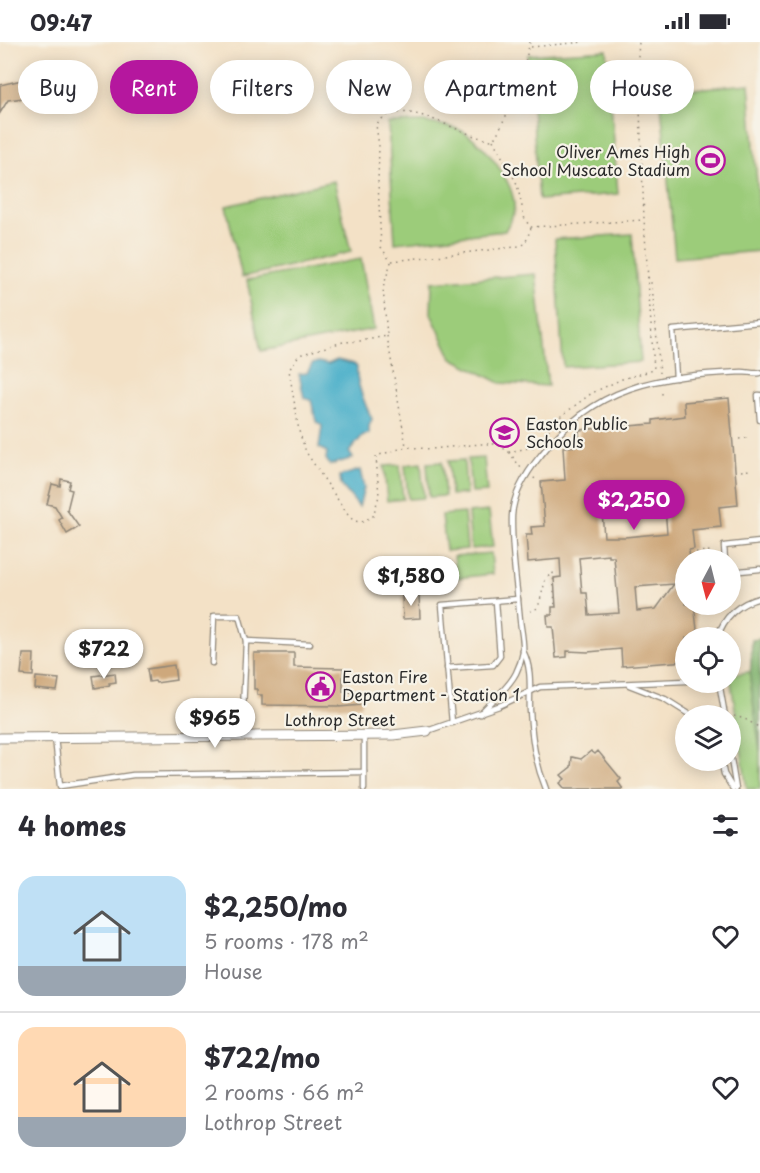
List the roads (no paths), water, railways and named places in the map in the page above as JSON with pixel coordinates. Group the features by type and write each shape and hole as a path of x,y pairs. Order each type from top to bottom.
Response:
{"street":[{"name":"Lothrop Street","path":"0,738 399,735 427,730"}],"lane":[{"path":"676,378 673,330 760,322"},
{"path":"546,789 535,758 529,665 523,651 512,515 515,497 526,475 559,433 589,408 629,388 676,378 744,372 760,373"},
{"path":"760,395 758,395 760,420"},
{"path":"724,549 724,546 760,542"},
{"path":"741,571 760,569"},
{"path":"721,627 730,614 743,604 760,598"},
{"path":"452,723 442,605 518,599"},
{"path":"447,668 493,665 500,656 496,602"},
{"path":"212,663 214,616 239,616 246,641 242,735"},
{"path":"246,641 310,644"},
{"path":"480,714 512,680 523,651"},
{"path":"427,730 480,714 546,686 675,681"},
{"path":"624,683 675,705"},
{"path":"364,735 364,789"},
{"path":"55,737 60,787 133,775 364,772"},
{"path":"723,771 734,789"},
{"path":"732,771 734,789"}],"water":[{"path":"337,360 354,364 357,367 359,386 372,419 369,434 363,435 349,452 353,458 330,465 326,459 327,452 319,448 322,426 316,421 311,400 304,398 299,374 307,373 312,364 318,362 328,364"},
{"path":"360,470 364,488 359,507 341,485 340,476"}],"place":[{"name":"Oliver Ames High School Muscato Stadium","path":"711,161"},
{"name":"Easton Public Schools","path":"505,433"},
{"name":"Easton Fire Department - Station 1","path":"321,686"}]}
